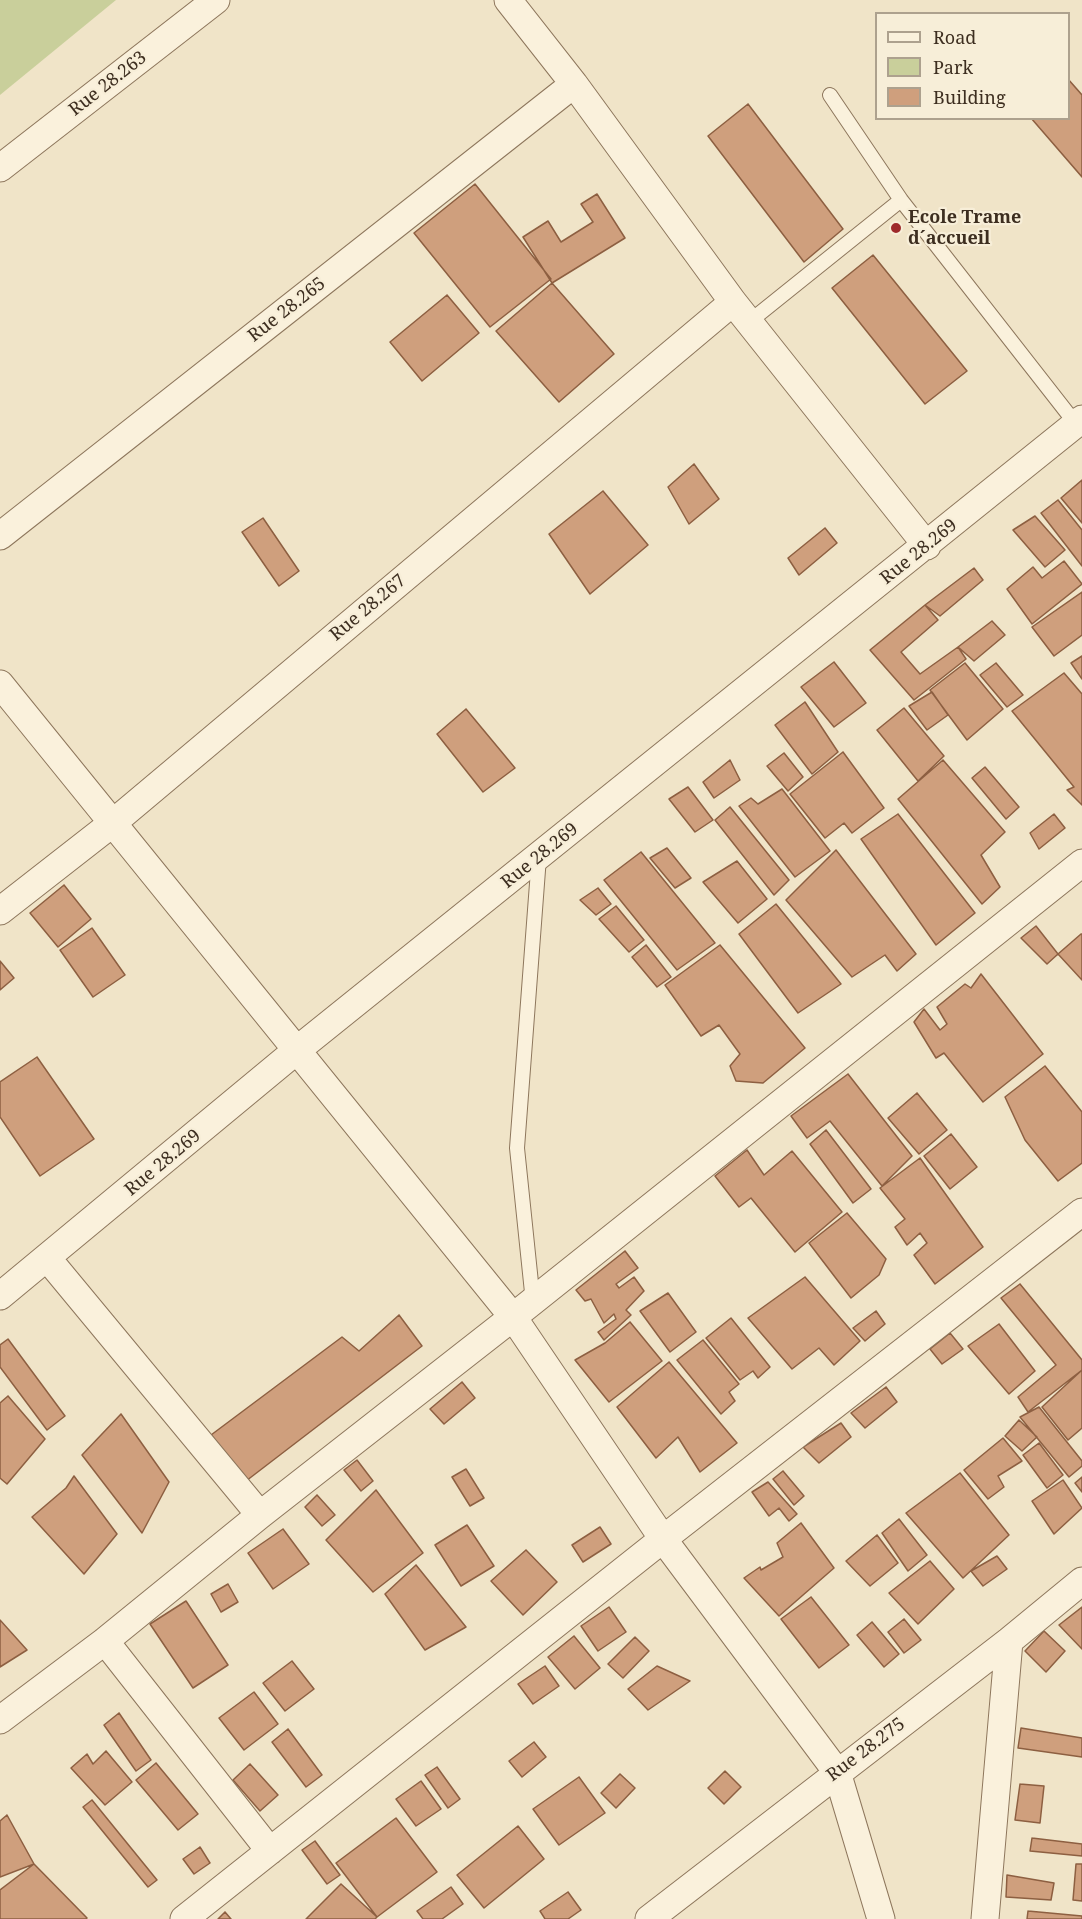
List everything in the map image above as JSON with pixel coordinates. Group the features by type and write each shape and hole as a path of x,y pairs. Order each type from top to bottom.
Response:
{"street":[{"name":"Rue 28.263","path":"0,168 216,0"},
{"path":"508,0 574,84 741,312 927,546"},
{"name":"Rue 28.265","path":"0,536 574,84"},
{"name":"Rue 28.267","path":"0,911 114,822 741,312"},
{"name":"Rue 28.269","path":"0,1296 48,1259 297,1050 1079,422"},
{"path":"0,684 297,1050 523,1310 663,1539 837,1772 881,1919"},
{"path":"0,1720 105,1641 260,1515 523,1310 1082,863"},
{"path":"184,1919 663,1539 1082,1212"},
{"path":"48,1259 260,1515"},
{"name":"Rue 28.275","path":"649,1919 1009,1641 1082,1581"},
{"path":"105,1641 270,1851"},
{"path":"985,1919 1009,1641"}],"lane":[{"path":"830,95 901,200 1079,422"},
{"path":"741,312 901,200"},
{"path":"523,1310 517,1148 539,857"}],"green space":[{"path":"0,0 116,0 0,95"}],"building":[{"path":"1070,81 1082,95 1082,177 1033,120 1070,120"},
{"path":"748,104 843,229 804,262 708,136"},
{"path":"475,184 551,279 490,327 414,233"},
{"path":"597,194 625,238 552,283 523,237 548,221 561,242 593,222 581,204"},
{"path":"873,255 967,371 925,404 832,288"},
{"path":"552,283 614,354 559,402 496,331"},
{"path":"447,295 479,333 422,381 390,342"},
{"path":"694,464 719,499 689,524 668,487"},
{"path":"1082,480 1082,523 1061,498"},
{"path":"603,491 648,545 590,594 549,534"},
{"path":"1058,500 1082,530 1082,566 1041,513"},
{"path":"1035,516 1065,550 1045,567 1013,530"},
{"path":"263,518 299,571 279,586 242,532"},
{"path":"825,528 837,543 799,575 788,558"},
{"path":"1064,561 1082,584 1032,624 1007,589 1033,567 1042,578"},
{"path":"974,568 983,580 940,616 925,605"},
{"path":"1082,592 1082,635 1054,656 1032,627"},
{"path":"925,605 938,620 901,652 920,674 958,647 966,659 914,700 870,650"},
{"path":"992,621 1005,635 974,661 958,647"},
{"path":"1082,656 1082,679 1071,663"},
{"path":"834,662 866,703 834,727 801,687"},
{"path":"965,663 1003,709 967,740 930,690"},
{"path":"996,663 1023,695 1007,707 980,675"},
{"path":"1064,673 1082,694 1082,805 1067,790 1074,787 1012,711"},
{"path":"932,692 948,715 927,730 909,706"},
{"path":"805,702 838,752 812,774 775,725"},
{"path":"904,708 944,756 918,781 877,730"},
{"path":"466,709 515,768 483,792 437,734"},
{"path":"843,752 884,808 852,833 844,823 825,838 790,794"},
{"path":"784,753 803,777 788,791 767,766"},
{"path":"730,760 740,780 714,798 703,782"},
{"path":"943,760 1005,832 981,855 1000,887 982,904 898,799"},
{"path":"985,767 1019,807 1006,819 972,778"},
{"path":"688,787 713,820 695,832 669,799"},
{"path":"782,789 830,851 795,877 739,806 751,798 758,804"},
{"path":"730,807 789,880 774,895 715,820"},
{"path":"898,814 975,913 936,945 861,839"},
{"path":"1054,814 1065,828 1039,849 1030,833"},
{"path":"667,848 691,878 675,888 650,858"},
{"path":"836,850 916,954 897,971 885,955 852,977 786,900"},
{"path":"641,852 715,943 677,970 604,880"},
{"path":"737,861 767,899 738,923 703,882"},
{"path":"64,885 91,919 58,947 30,913"},
{"path":"598,888 611,904 596,915 580,900"},
{"path":"776,904 841,984 798,1013 739,934"},
{"path":"616,906 644,940 629,952 599,919"},
{"path":"1036,926 1058,954 1047,964 1021,938"},
{"path":"92,928 125,975 93,997 60,950"},
{"path":"1082,934 1082,980 1058,954"},
{"path":"646,945 671,977 657,987 632,957"},
{"path":"720,945 805,1048 763,1083 736,1081 730,1066 740,1054 719,1025 701,1036 665,985"},
{"path":"0,961 14,978 0,990"},
{"path":"981,974 1043,1054 983,1102 944,1053 936,1058 914,1022 924,1009 940,1030 947,1024 937,1007 965,984 971,988"},
{"path":"37,1057 94,1139 40,1176 0,1117 0,1082"},
{"path":"1045,1066 1082,1112 1082,1163 1058,1181 1025,1140 1005,1097"},
{"path":"848,1074 912,1156 882,1186 830,1121 807,1138 791,1116"},
{"path":"917,1093 947,1130 919,1154 888,1118"},
{"path":"826,1130 871,1189 853,1203 810,1144"},
{"path":"951,1134 977,1167 950,1189 924,1156"},
{"path":"747,1150 764,1175 792,1151 842,1212 795,1252 751,1198 739,1207 715,1176"},
{"path":"920,1158 983,1247 935,1284 914,1255 927,1243 920,1233 907,1245 895,1227 905,1219 880,1188"},
{"path":"847,1213 886,1259 879,1275 851,1298 809,1243"},
{"path":"625,1251 638,1268 616,1284 619,1288 634,1277 644,1291 626,1310 631,1315 604,1340 598,1332 616,1319 614,1314 604,1323 591,1299 585,1301 576,1290"},
{"path":"805,1277 860,1341 834,1365 819,1348 792,1369 748,1318"},
{"path":"1020,1284 1082,1360 1082,1370 1028,1412 1018,1397 1056,1365 1001,1298"},
{"path":"668,1293 696,1332 670,1352 640,1311"},
{"path":"876,1311 885,1324 865,1341 853,1328"},
{"path":"399,1315 422,1346 246,1481 211,1435 342,1337 359,1351"},
{"path":"731,1318 770,1367 758,1378 753,1371 740,1380 706,1338"},
{"path":"630,1322 662,1361 609,1402 575,1360 605,1343"},
{"path":"999,1324 1035,1371 1009,1394 968,1346"},
{"path":"950,1333 963,1349 942,1364 930,1349"},
{"path":"8,1339 65,1416 47,1430 0,1367 0,1345"},
{"path":"703,1340 739,1384 729,1392 735,1401 721,1414 677,1360"},
{"path":"669,1362 737,1443 700,1472 678,1437 656,1458 617,1407"},
{"path":"1082,1370 1082,1428 1068,1440 1042,1407"},
{"path":"462,1382 475,1398 444,1424 430,1409"},
{"path":"886,1387 897,1402 865,1428 851,1413"},
{"path":"8,1396 45,1439 7,1484 0,1478 0,1403"},
{"path":"1039,1407 1082,1461 1082,1466 1069,1477 1020,1417"},
{"path":"121,1414 169,1482 142,1533 82,1455"},
{"path":"1019,1420 1037,1437 1022,1451 1005,1436"},
{"path":"841,1423 851,1437 819,1463 803,1447"},
{"path":"1003,1438 1022,1461 998,1476 1004,1487 988,1499 964,1470"},
{"path":"1039,1443 1063,1475 1047,1488 1023,1455"},
{"path":"357,1460 373,1481 361,1491 344,1470"},
{"path":"466,1469 484,1498 470,1506 452,1477"},
{"path":"783,1471 804,1496 794,1505 773,1479"},
{"path":"960,1473 1009,1535 963,1578 906,1513"},
{"path":"74,1476 117,1534 84,1574 32,1517 66,1488"},
{"path":"1082,1477 1082,1492 1075,1483"},
{"path":"1063,1480 1082,1508 1054,1534 1032,1501"},
{"path":"768,1482 797,1514 789,1521 779,1508 769,1516 752,1492"},
{"path":"376,1490 423,1553 373,1592 326,1540"},
{"path":"317,1495 335,1515 322,1526 305,1507"},
{"path":"899,1519 927,1555 908,1571 882,1533"},
{"path":"801,1523 834,1568 779,1616 744,1578 760,1567 761,1570 783,1557 777,1543"},
{"path":"467,1525 494,1566 461,1586 435,1545"},
{"path":"600,1527 611,1544 583,1562 572,1545"},
{"path":"283,1529 309,1564 273,1589 248,1553"},
{"path":"877,1535 898,1563 870,1586 846,1561"},
{"path":"526,1550 557,1582 523,1615 491,1581"},
{"path":"997,1556 1007,1569 983,1586 971,1571"},
{"path":"930,1561 954,1589 918,1624 889,1593"},
{"path":"416,1565 466,1627 425,1650 385,1594"},
{"path":"228,1584 238,1602 221,1612 211,1594"},
{"path":"811,1597 849,1645 819,1668 781,1619"},
{"path":"186,1601 228,1665 193,1688 150,1624"},
{"path":"609,1607 626,1632 598,1651 581,1626"},
{"path":"1082,1607 1082,1649 1059,1625"},
{"path":"904,1619 921,1640 904,1653 888,1632"},
{"path":"0,1620 27,1650 0,1667"},
{"path":"872,1622 899,1654 884,1667 857,1635"},
{"path":"1044,1631 1065,1651 1046,1672 1025,1651"},
{"path":"574,1636 600,1668 575,1689 548,1657"},
{"path":"635,1637 649,1651 623,1678 608,1664"},
{"path":"292,1661 314,1689 285,1711 263,1683"},
{"path":"545,1666 559,1686 533,1704 518,1684"},
{"path":"657,1666 690,1681 648,1710 628,1689"},
{"path":"254,1692 278,1724 244,1750 219,1718"},
{"path":"119,1713 151,1760 136,1771 104,1725"},
{"path":"1021,1728 1082,1738 1082,1757 1018,1748"},
{"path":"288,1729 322,1775 306,1787 272,1742"},
{"path":"534,1742 546,1757 522,1777 509,1761"},
{"path":"106,1751 132,1782 105,1805 71,1768 87,1754 93,1764"},
{"path":"156,1763 198,1814 178,1830 136,1780"},
{"path":"250,1764 278,1795 260,1811 233,1780"},
{"path":"437,1767 460,1799 448,1808 425,1775"},
{"path":"725,1771 741,1787 724,1804 708,1788"},
{"path":"620,1774 635,1788 616,1808 601,1793"},
{"path":"579,1777 605,1813 559,1845 533,1809"},
{"path":"421,1781 441,1809 416,1826 396,1799"},
{"path":"1020,1784 1044,1786 1040,1823 1015,1820"},
{"path":"92,1800 157,1880 148,1887 83,1807"},
{"path":"7,1815 34,1864 0,1877 0,1821"},
{"path":"396,1818 437,1872 377,1917 336,1863"},
{"path":"518,1826 544,1859 484,1908 457,1875"},
{"path":"1032,1838 1082,1844 1082,1856 1030,1851"},
{"path":"315,1841 340,1875 327,1884 302,1850"},
{"path":"200,1847 210,1863 194,1874 183,1859"},
{"path":"34,1864 86,1919 0,1919 0,1890"},
{"path":"1076,1864 1082,1864 1082,1901 1073,1900"},
{"path":"1007,1875 1054,1883 1051,1900 1006,1897"},
{"path":"341,1884 377,1917 375,1919 306,1919"},
{"path":"451,1887 463,1904 442,1919 423,1919 417,1911"},
{"path":"568,1892 581,1910 568,1919 545,1919 540,1911"},
{"path":"1028,1911 1082,1916 1082,1919 1027,1919"},
{"path":"225,1912 231,1919 218,1919"}],"place":[{"name":"Ecole Trame d´accueil","path":"896,228"}]}
